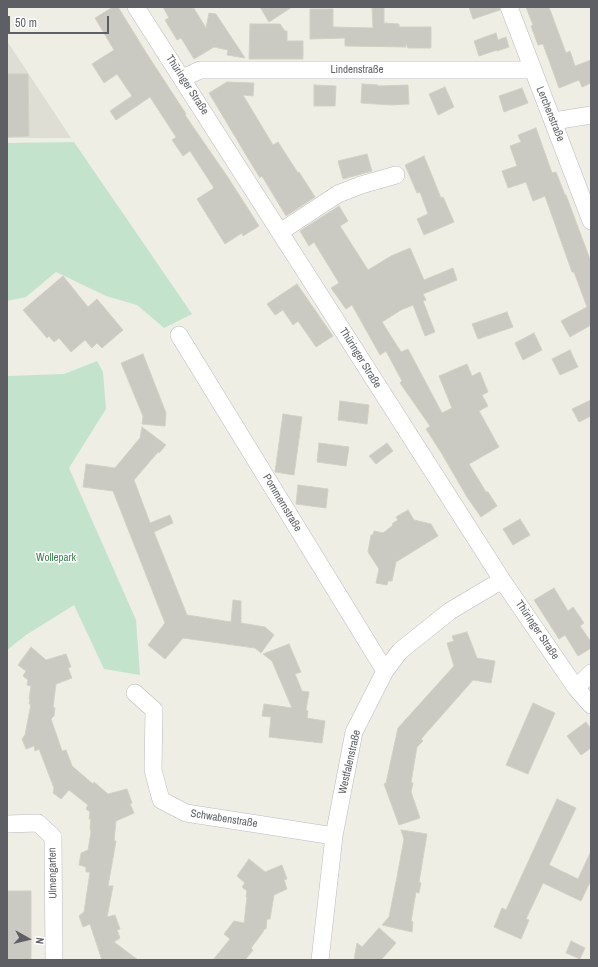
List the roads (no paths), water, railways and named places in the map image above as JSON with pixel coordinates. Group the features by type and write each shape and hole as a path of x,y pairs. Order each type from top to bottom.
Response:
{"street":[{"name":"Thüringer Straße","path":"136,7 183,78 502,580 576,688 591,705"},
{"name":"Lerchenstraße","path":"510,7 591,221"},
{"name":"Lindenstraße","path":"183,78 200,70 533,70"},
{"path":"554,121 591,115"},
{"path":"280,232 338,194 361,185 396,175"},
{"name":"Pommernstraße","path":"180,336 385,672"},
{"name":"Westfalenstraße","path":"320,960 334,836 354,732 385,672 400,651 450,611 502,580"},
{"path":"576,688 591,673"},
{"name":"Schwabenstraße","path":"135,693 154,710 153,770 161,800 186,813 334,836"},
{"name":"Ulmengarten","path":"7,824 38,823 53,837 54,960"}],"park label":[{"name":"Wollepark","path":"56,558"}]}
